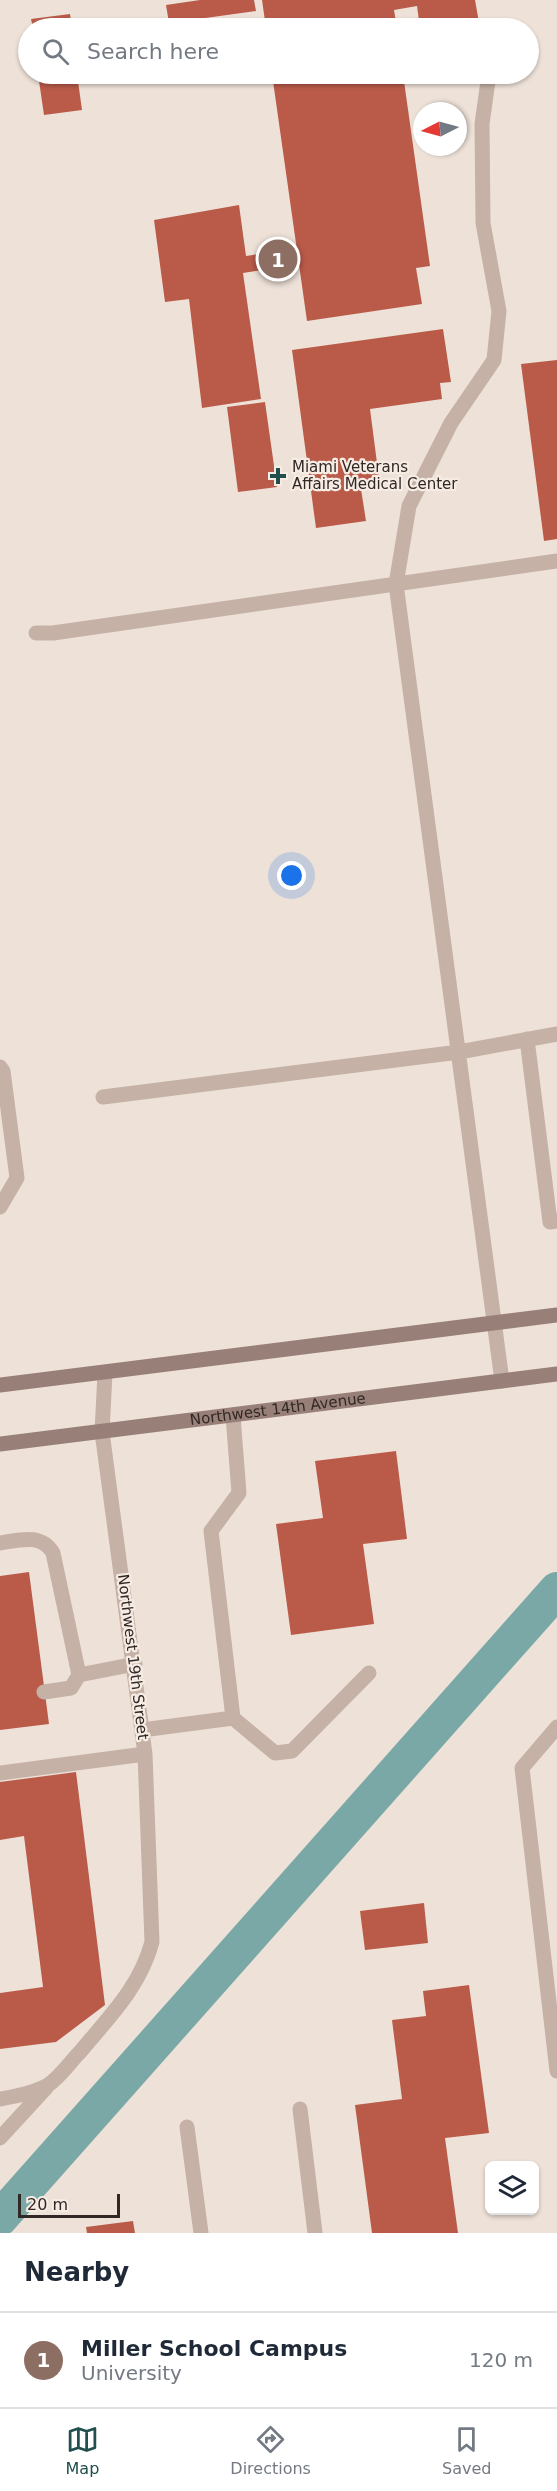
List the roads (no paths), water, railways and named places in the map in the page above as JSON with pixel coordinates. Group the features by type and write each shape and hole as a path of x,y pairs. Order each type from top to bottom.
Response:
{"street":[{"path":"0,1385 557,1315"},
{"name":"Northwest 14th Avenue","path":"0,1444 557,1374"}],"lane":[{"path":"488,84 482,124 483,223 499,311 494,360 451,423 409,506 396,584 502,1381"},
{"path":"36,633 53,633 557,561"},
{"path":"103,1096 459,1052 557,1034"},
{"path":"527,1039 550,1222 557,1221"},
{"path":"0,1067 3,1071 17,1178 0,1207"},
{"name":"Northwest 19th Street","path":"50,2084 125,2001 147,1961 152,1942 145,1754 135,1664 102,1432 105,1373"},
{"path":"232,1416 239,1493 211,1531 233,1718 275,1753 292,1751 369,1672"},
{"path":"0,1543 36,1538 48,1546 53,1554 78,1675 71,1688 44,1692"},
{"path":"78,1675 135,1664"},
{"path":"142,1730 233,1718"},
{"path":"557,1727 522,1768 557,2071"},
{"path":"0,1773 145,1754"},
{"path":"0,2099 24,2095 50,2084"},
{"path":"0,2138 50,2084"},
{"path":"300,2109 315,2233"},
{"path":"187,2127 201,2233"}],"waterway":[{"path":"0,2218 557,1590"}],"place":[{"name":"Miller School Campus","path":"278,259"},
{"name":"Miami Veterans Affairs Medical Center","path":"278,476"}]}
